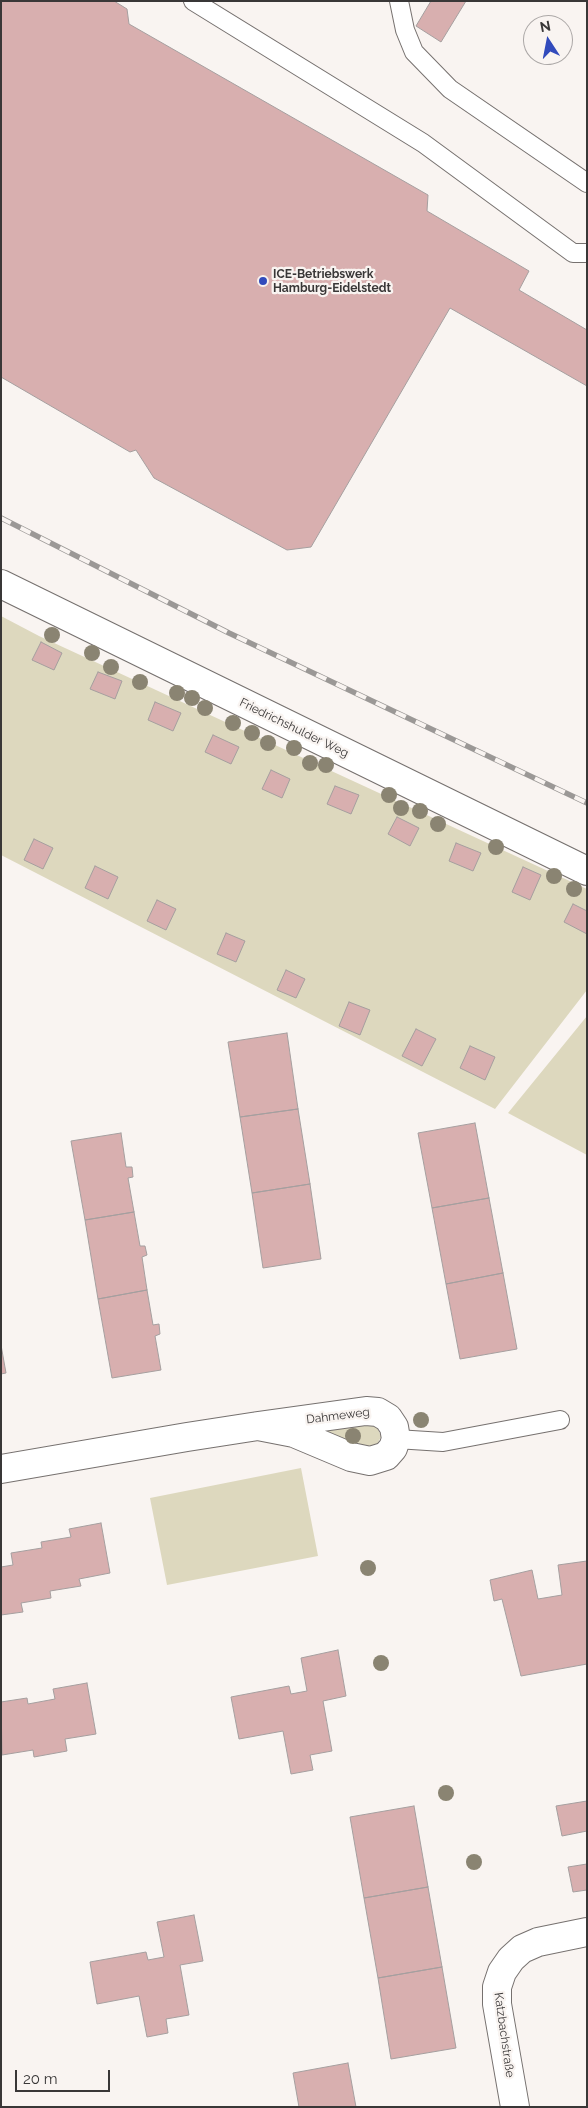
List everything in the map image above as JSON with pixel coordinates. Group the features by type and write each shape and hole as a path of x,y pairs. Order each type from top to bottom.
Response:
{"street":[{"name":"Friedrichshulder Weg","path":"1,584 587,871"},
{"name":"Dahmeweg","path":"1,1469 258,1426 373,1411 385,1415 392,1422 396,1439 393,1448 386,1456 370,1461 351,1457 294,1433 258,1426"},
{"name":"Katzbachstraße","path":"515,2107 497,2004 497,1987 502,1972 511,1959 522,1949 538,1942 587,1932"}],"lane":[{"path":"193,1 423,143 573,253 587,253"},
{"path":"399,1 405,30 414,52 450,89 587,183"},
{"path":"396,1439 443,1442 560,1420"}],"shaded area":[{"path":"1,616 39,636 587,889 587,990 495,1109 1,855"},
{"path":"587,1016 587,1155 508,1113"},
{"path":"367,1422 377,1426 381,1437 376,1446 366,1449 326,1431 326,1430"},
{"path":"301,1468 318,1556 167,1585 150,1498"}],"building":[{"name":"ICE-Betriebswerk Hamburg-Eidelstedt","path":"1,1 114,1 127,9 129,24 428,195 427,211 529,271 519,290 587,330 587,386 450,308 311,547 287,550 154,478 136,450 130,452 1,377"},
{"path":"431,1 466,1 441,42 416,26"},
{"path":"41,642 62,653 54,670 32,660"},
{"path":"98,672 122,681 115,699 90,689"},
{"path":"155,702 181,713 173,731 148,720"},
{"path":"213,735 239,747 231,764 205,752"},
{"path":"271,770 290,779 282,798 262,789"},
{"path":"335,786 359,795 351,814 327,804"},
{"path":"397,817 419,828 410,846 388,834"},
{"path":"34,839 53,848 43,869 24,860"},
{"path":"456,843 481,853 473,871 449,861"},
{"path":"95,866 118,877 108,899 85,888"},
{"path":"523,867 541,875 530,900 512,892"},
{"path":"157,900 176,909 166,930 147,921"},
{"path":"573,904 587,911 587,934 564,922"},
{"path":"226,933 245,941 236,962 217,954"},
{"path":"286,970 305,979 296,998 277,990"},
{"path":"349,1002 370,1010 360,1035 339,1026"},
{"path":"416,1029 436,1039 422,1066 402,1056"},
{"path":"287,1033 298,1109 240,1117 228,1042"},
{"path":"470,1046 495,1057 485,1080 460,1068"},
{"path":"298,1109 310,1184 252,1193 240,1117"},
{"path":"475,1123 489,1198 432,1208 418,1133"},
{"path":"121,1133 126,1167 132,1167 133,1177 128,1178 134,1212 85,1220 71,1141"},
{"path":"310,1184 321,1259 263,1268 252,1193"},
{"path":"489,1198 503,1273 446,1284 432,1208"},
{"path":"134,1212 140,1246 145,1246 147,1255 142,1257 147,1290 98,1299 85,1220"},
{"path":"503,1273 517,1349 460,1359 446,1284"},
{"path":"147,1290 153,1325 159,1324 160,1334 155,1336 161,1370 112,1378 98,1299"},
{"path":"1,1345 6,1373 1,1374"},
{"path":"101,1523 110,1573 79,1579 81,1586 50,1591 51,1598 21,1603 23,1612 1,1615 1,1567 13,1565 11,1553 42,1548 41,1542 71,1537 69,1529"},
{"path":"587,1561 587,1664 521,1676 502,1599 494,1601 490,1580 532,1570 538,1599 562,1595 558,1565"},
{"path":"338,1650 346,1696 323,1701 332,1751 310,1755 313,1770 291,1774 283,1731 239,1739 231,1697 289,1686 291,1694 307,1691 301,1658"},
{"path":"87,1683 96,1734 65,1739 67,1751 34,1757 33,1750 2,1755 1,1702 27,1698 28,1704 55,1699 53,1689"},
{"path":"587,1801 587,1831 562,1836 556,1806"},
{"path":"414,1806 428,1887 364,1898 350,1817"},
{"path":"587,1864 587,1890 573,1892 568,1867"},
{"path":"428,1887 442,1967 378,1978 364,1898"},
{"path":"194,1915 203,1961 180,1965 189,2015 166,2019 168,2033 147,2037 139,1996 97,2004 90,1962 146,1952 148,1960 164,1957 157,1922"},
{"path":"442,1967 456,2048 391,2059 378,1978"},
{"path":"348,2063 356,2107 299,2107 293,2073"}],"railway":[{"path":"1,518 229,633 587,803"}],"place":[{"name":"ICE-Betriebswerk Hamburg-Eidelstedt","path":"263,281"}]}
